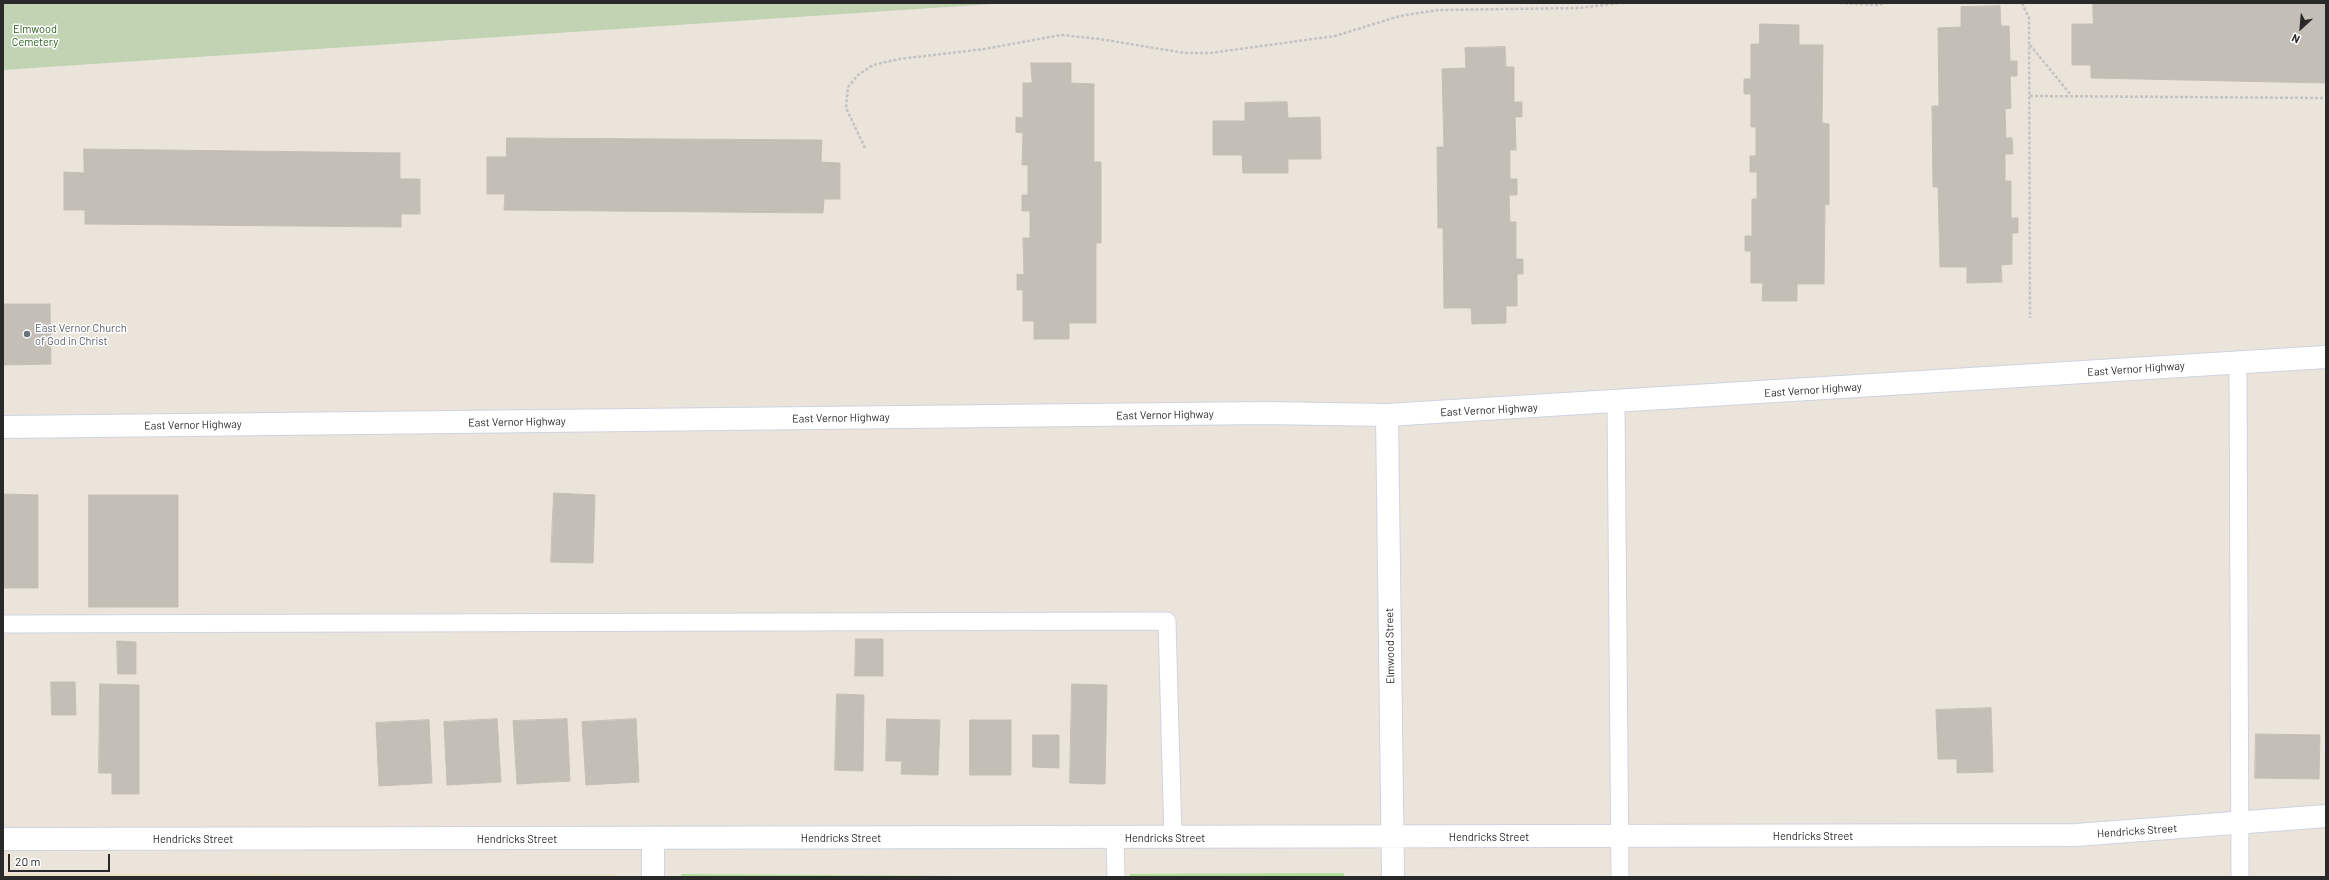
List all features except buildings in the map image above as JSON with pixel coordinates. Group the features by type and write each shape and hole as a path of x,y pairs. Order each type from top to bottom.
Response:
{"street":[{"name":"East Vernor Highway","path":"3,427 1265,413 1387,415 2326,357"},
{"name":"Elmwood Street","path":"1387,415 1394,877"},
{"name":"Hendricks Street","path":"3,839 1173,838 2076,835 2326,816"},
{"path":"653,839 653,877"}],"lane":[{"path":"2238,363 2240,877"},
{"path":"1616,402 1620,877"},
{"path":"3,624 1167,621 1173,838"},
{"path":"1116,838 1116,877"}],"path":[{"path":"865,148 846,108 848,87 858,76 873,65 899,59 984,49 1061,35 1100,39 1185,53 1210,53 1329,37 1400,16 1438,10 1580,8 1620,3"},
{"path":"1840,3 1878,5 1886,3"},
{"path":"2022,3 2029,18 2030,45 2030,318"},
{"path":"2030,45 2072,96"},
{"path":"2030,96 2326,98"}],"shaded area":[{"path":"3,873 616,874 616,877 3,877"}],"green space":[{"name":"Elmwood Cemetery","path":"3,3 1008,3 3,70"},
{"path":"1344,873 1344,877 1130,877 1130,874"},
{"path":"681,874 1101,877 681,877"}],"place":[{"name":"East Vernor Church of God in Christ","path":"27,334"}]}
